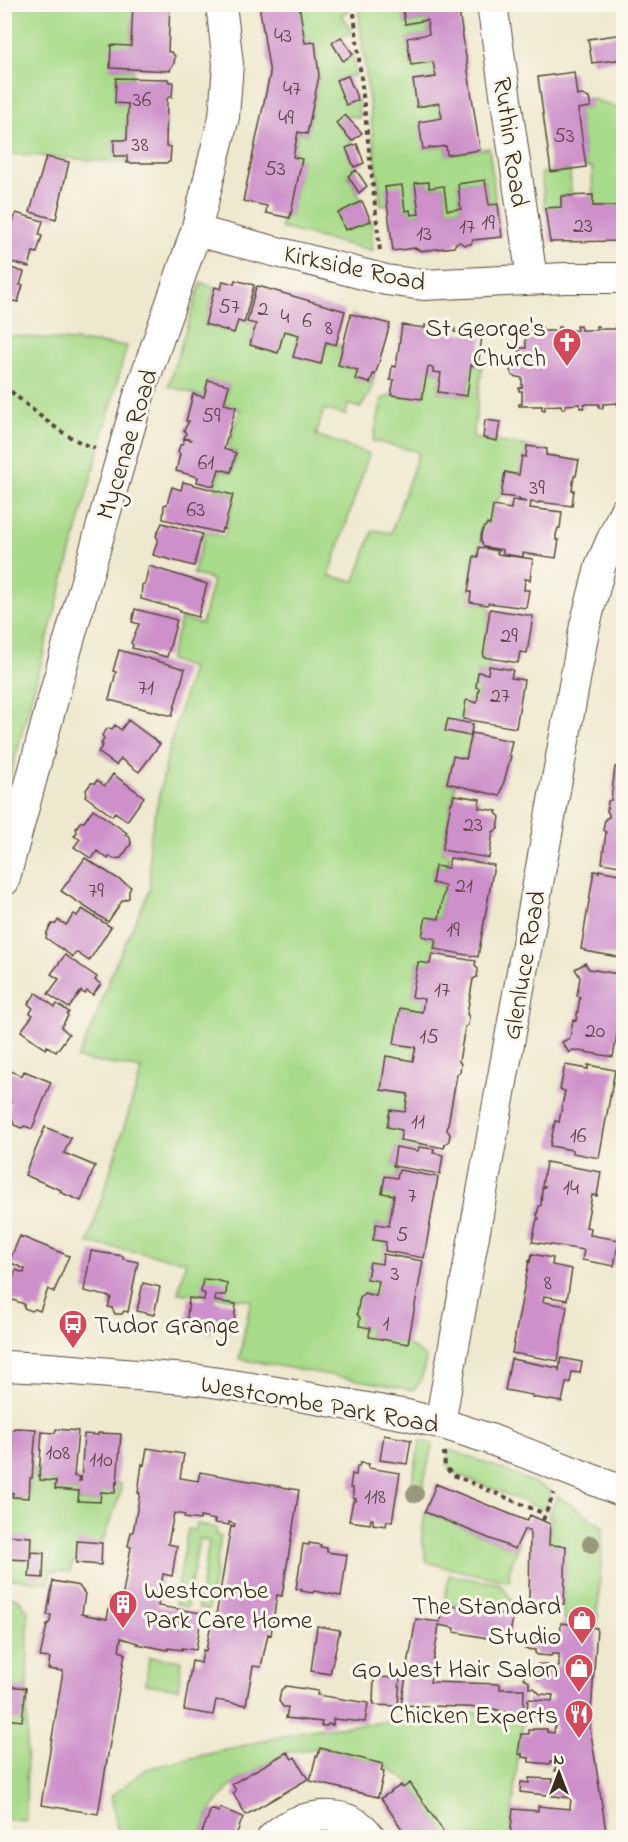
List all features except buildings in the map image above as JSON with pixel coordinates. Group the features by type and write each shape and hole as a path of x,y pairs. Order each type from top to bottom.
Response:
{"street":[{"name":"Mycenae Road","path":"4,881 132,417 196,231 224,117 228,64 221,4"},
{"name":"Ruthin Road","path":"492,4 532,279"},
{"name":"Kirkside Road","path":"196,231 386,280 423,285 532,279 624,278"},
{"name":"Glenluce Road","path":"443,1434 585,625 601,564 624,512"},
{"name":"Westcombe Park Road","path":"4,1366 199,1380 366,1407 443,1434 490,1439 624,1492"},
{"path":"272,1838 293,1822 313,1816 338,1817 360,1826 371,1838"}],"path":[{"path":"353,4 380,258"},
{"path":"4,386 49,422 84,444"},
{"path":"443,1434 443,1461 448,1472 545,1514"},
{"path":"543,1521 554,1494"}],"green space":[{"path":"4,5 133,5 131,46 110,68 133,69 133,78 116,78 116,103 128,104 127,140 114,140 114,155 127,156 127,163 5,153"},
{"path":"299,5 347,5 348,12 341,14 352,32 332,43 343,60 353,54 355,76 337,80 358,100 359,118 345,115 336,123 352,141 350,143 353,146 346,149 356,170 348,176 362,201 338,213 345,230 371,221 373,251 281,228 283,217 290,217 302,160 293,157 298,132 307,134 319,76 315,42 305,43"},
{"path":"358,5 402,5 405,24 427,20 429,34 407,38 411,65 433,62 436,77 413,81 417,107 439,103 442,118 423,149 446,146 447,155 489,148 496,204 489,205 485,180 458,184 461,209 447,210 444,186 429,188 428,182 415,184 419,214 411,215 410,210 381,205"},
{"path":"589,98 623,110 623,206 593,206 592,167 586,167 578,109 590,107"},
{"path":"570,170 571,195 561,196 561,207 545,208 541,173"},
{"path":"201,283 215,287 205,324 234,333 238,321 256,324 250,345 278,352 284,331 299,335 294,357 321,363 326,342 342,346 339,365 358,370 356,379 370,383 373,374 375,375 369,395 360,408 348,404 346,415 324,409 316,435 369,454 329,576 355,581 373,530 391,533 419,452 373,441 382,399 391,395 422,398 428,367 433,368 433,372 441,373 438,392 467,396 471,365 482,367 473,438 527,446 526,457 523,456 519,475 505,472 501,495 493,506 490,525 487,525 481,535 478,557 474,556 468,591 471,592 470,602 487,605 490,609 483,657 490,659 488,674 478,672 477,703 468,700 466,702 462,722 474,724 466,759 453,757 447,783 456,785 442,852 450,854 448,868 435,866 432,883 445,886 439,919 426,917 422,936 436,939 430,964 418,962 412,996 424,999 422,1012 401,1008 394,1043 416,1047 413,1061 387,1056 381,1089 408,1094 405,1112 390,1110 387,1127 402,1130 400,1143 419,1147 418,1151 396,1147 393,1165 399,1167 397,1178 382,1193 394,1195 389,1226 376,1224 374,1240 386,1242 382,1264 370,1262 367,1279 379,1281 376,1296 365,1293 359,1326 370,1328 369,1337 408,1344 426,1358 421,1381 414,1390 239,1359 251,1300 178,1293 186,1261 88,1243 142,1069 77,1059 95,1021 111,974 150,889 149,842 169,749 192,668 169,660 181,619 202,624 213,580 193,574 206,532 224,537 235,495 215,489 220,470 232,473 237,453 228,449 240,409 224,404 229,385 208,380 204,397 168,386"},
{"path":"4,335 127,346 5,795"},
{"path":"420,1441 433,1444 420,1497 410,1494"},
{"path":"450,1450 507,1471 551,1491 545,1507 539,1508 454,1473 449,1468"},
{"path":"33,1468 39,1468 40,1480 56,1481 55,1489 79,1491 78,1501 100,1502 101,1492 116,1482 121,1483 120,1495 102,1543 101,1565 72,1563 70,1572 51,1571 49,1583 5,1578 4,1492 13,1493 13,1498 29,1498"},
{"path":"557,1496 601,1525 603,1529 597,1626 563,1620 566,1546 549,1545 552,1518 548,1517"},
{"path":"425,1512 515,1549 518,1542 520,1543 509,1570 510,1580 427,1562 422,1538"},
{"path":"197,1524 217,1528 216,1535 221,1536 209,1610 198,1608 209,1541 199,1539 187,1607 175,1604 188,1529 194,1530"},
{"path":"449,1575 500,1584 512,1600 510,1614 444,1603"},
{"path":"4,1594 19,1599 28,1611 26,1821 5,1819"},
{"path":"149,1657 182,1661 178,1689 146,1684"},
{"path":"497,1710 511,1714 523,1722 510,1837 447,1837 410,1783 383,1764 320,1748 287,1752 232,1784 211,1809 200,1837 119,1837 111,1796 146,1769 309,1730"},
{"path":"329,1829 351,1838 293,1838 301,1833"}],"place":[{"name":"St George's Church","path":"567,368"},
{"name":"Tudor Grange","path":"73,1350"},
{"name":"Westcombe Park Care Home","path":"123,1630"},
{"name":"The Standard Studio","path":"582,1646"},
{"name":"Go West Hair Salon","path":"579,1694"},
{"name":"Chicken Experts","path":"579,1740"}]}
